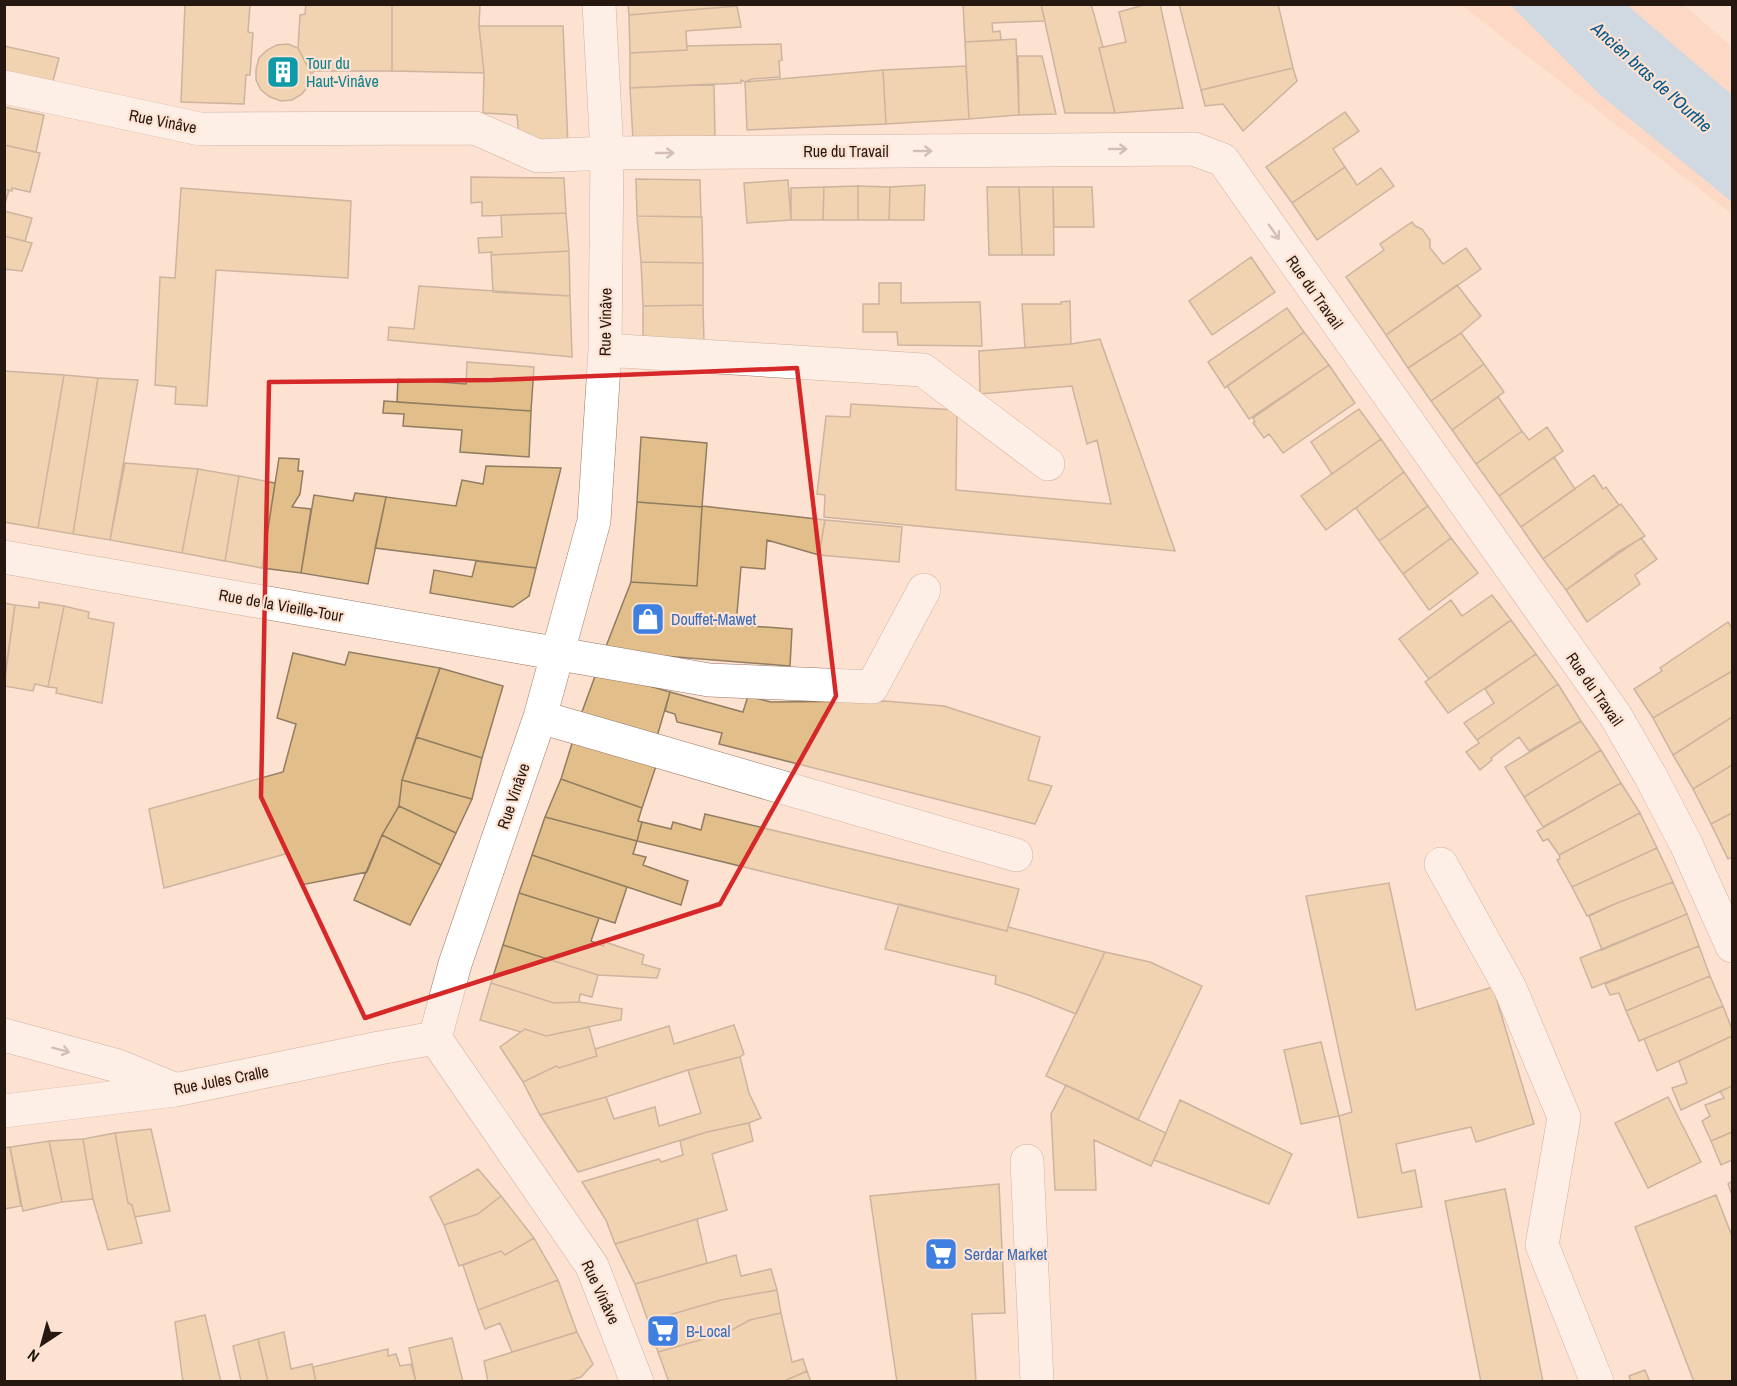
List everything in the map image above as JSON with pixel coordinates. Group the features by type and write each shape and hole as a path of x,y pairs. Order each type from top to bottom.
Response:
{"street":[{"name":"Rue Vinâve","path":"599,4 607,153 605,350 594,521 540,717 454,964 435,1038 592,1266 632,1380"},
{"name":"Rue Vinâve","path":"4,87 200,129 475,128 538,156 607,153"},
{"name":"Rue du Travail","path":"607,153 1194,149 1223,160 1615,716 1651,777 1686,844 1732,946"},
{"path":"605,350 923,370 1048,465"},
{"name":"Rue de la Vieille-Tour","path":"4,557 709,680 872,687 924,590"},
{"path":"540,717 1016,855"},
{"path":"1441,864 1510,988 1564,1117 1542,1245 1597,1382"},
{"path":"4,1035 118,1065 175,1090"},
{"name":"Rue Jules Cralle","path":"4,1111 175,1090 379,1047 435,1038"},
{"path":"1027,1161 1037,1382"}],"highlighted area":[{"path":"797,368 836,696 720,904 365,1018 261,797 269,382 493,380"}],"shaded area":[{"path":"1461,5 1684,5 1732,47 1732,214"}],"water":[{"name":"Ancien bras de l'Ourthe","path":"1511,5 1627,5 1732,95 1732,202 1599,94"}],"building":[{"path":"185,4 250,5 248,32 253,33 250,75 246,75 244,104 181,102"},
{"path":"306,4 392,4 392,71 314,71 312,75 298,48 300,15 305,14"},
{"path":"392,4 480,4 479,26 484,73 392,71"},
{"path":"628,4 737,4 737,6 629,15"},
{"path":"963,4 1041,4 1045,21 992,23 993,32 1000,31 1001,40 965,42"},
{"path":"1041,4 1091,4 1103,47 1099,48 1115,113 1065,113"},
{"path":"1147,4 1160,4 1183,108 1115,113 1099,48 1126,42 1119,12"},
{"path":"1179,4 1278,4 1293,68 1201,90"},
{"path":"737,6 741,27 686,31 687,50 630,53 629,15"},
{"path":"479,26 563,26 568,146 519,138 517,115 483,113 484,73"},
{"path":"1016,39 1019,115 969,119 965,42"},
{"name":"Tour du Haut-Vinâve","path":"288,44 298,48 312,75 309,85 302,94 292,100 281,101 261,90 256,80 256,69 259,58 267,50 277,45"},
{"path":"781,44 780,77 752,79 745,82 741,80 741,83 630,88 630,53 687,50 687,46"},
{"path":"4,46 59,58 50,92 4,82"},
{"path":"1018,56 1042,56 1056,114 1019,115"},
{"path":"966,66 969,119 886,124 883,70"},
{"path":"1293,68 1297,81 1243,131 1223,104 1205,106 1201,90"},
{"path":"883,70 886,124 747,130 745,82"},
{"path":"714,84 715,136 633,140 630,88"},
{"path":"4,107 44,115 36,152 4,145"},
{"path":"1345,112 1359,131 1333,149 1345,167 1292,203 1266,167"},
{"path":"4,145 40,153 30,192 12,188 12,191 4,189"},
{"path":"1345,167 1357,185 1381,168 1394,186 1317,240 1292,203"},
{"path":"471,177 564,178 566,213 482,216 482,202 471,203"},
{"path":"636,179 700,180 701,217 637,216"},
{"path":"788,180 791,220 747,223 744,183"},
{"path":"925,185 924,220 889,220 890,187"},
{"path":"858,186 890,187 889,220 858,220"},
{"path":"858,186 858,220 823,220 824,187"},
{"path":"824,187 823,220 791,220 791,188"},
{"path":"987,187 1019,187 1022,255 989,255"},
{"path":"1019,187 1053,187 1054,255 1022,255"},
{"path":"1053,187 1092,187 1094,227 1054,227"},
{"path":"181,188 351,201 348,278 216,270 207,406 175,404 176,387 155,385 160,277 175,278"},
{"path":"4,189 9,190 4,207"},
{"path":"4,211 32,218 25,241 4,236"},
{"path":"566,213 569,251 491,255 492,252 479,253 478,238 502,237 501,215"},
{"path":"637,216 702,217 703,263 641,262"},
{"path":"1412,222 1422,229 1430,240 1430,248 1443,264 1466,248 1481,269 1386,335 1346,277 1384,250 1380,244"},
{"path":"4,236 32,243 22,271 4,269"},
{"path":"569,251 570,296 493,292 491,255"},
{"path":"1251,257 1275,292 1212,335 1189,301"},
{"path":"641,262 703,263 703,305 643,306"},
{"path":"879,283 901,283 901,303 980,302 982,346 898,345 897,332 863,332 863,304 879,304"},
{"path":"1457,285 1481,316 1461,333 1408,368 1386,335"},
{"path":"419,286 570,296 572,357 388,340 389,327 414,329"},
{"path":"1070,301 1071,344 1025,348 1022,304 1061,304 1061,302"},
{"path":"703,305 704,343 643,343 643,306"},
{"path":"1287,308 1304,332 1225,388 1208,362"},
{"path":"1304,332 1329,365 1249,419 1227,386"},
{"path":"1461,333 1484,364 1431,401 1408,368"},
{"path":"1100,339 1175,551 824,517 825,495 817,494 826,416 850,417 851,404 957,410 956,490 1111,504 1097,440 1087,444 1072,386 980,394 979,351 1071,344"},
{"path":"467,362 534,367 531,411 397,402 398,379 466,384"},
{"path":"1484,364 1504,392 1452,430 1431,401"},
{"path":"1329,365 1355,403 1283,453 1269,434 1264,438 1253,423 1255,422 1253,418"},
{"path":"4,371 64,375 38,528 4,522"},
{"path":"64,375 98,378 73,534 38,528"},
{"path":"98,378 138,380 110,540 73,534"},
{"path":"1498,397 1522,431 1476,464 1452,430"},
{"path":"384,401 531,411 529,457 460,452 462,430 403,426 404,414 383,413"},
{"path":"1359,409 1381,439 1332,474 1311,442"},
{"path":"1547,427 1563,451 1499,496 1476,464 1522,431 1529,440"},
{"path":"641,437 707,443 702,507 637,502"},
{"path":"1381,439 1404,472 1326,530 1301,496"},
{"path":"1554,457 1575,489 1521,527 1499,496"},
{"path":"279,458 299,459 298,471 303,471 300,494 292,507 311,509 301,573 262,568"},
{"path":"125,463 198,469 182,553 110,540"},
{"path":"486,466 561,468 536,568 375,548 386,497 456,506 462,480 483,484"},
{"path":"198,469 239,476 225,561 182,553"},
{"path":"1404,472 1428,506 1379,541 1356,508"},
{"path":"1594,475 1603,489 1606,487 1619,505 1543,559 1521,527"},
{"path":"239,476 275,483 262,568 225,561"},
{"path":"355,493 386,497 368,584 301,573 314,495 353,501"},
{"path":"637,502 702,507 697,586 631,582"},
{"path":"1621,504 1645,536 1618,552 1566,590 1543,559"},
{"path":"702,506 825,520 819,555 767,540 765,569 741,567 736,625 792,629 790,666 626,653 605,649 631,582 697,586"},
{"path":"1428,506 1451,538 1403,574 1379,541"},
{"path":"825,520 902,527 899,562 819,555"},
{"path":"1451,538 1478,573 1429,610 1403,574"},
{"path":"1641,538 1657,559 1635,575 1640,584 1587,622 1566,590"},
{"path":"476,561 536,568 529,596 513,607 430,593 434,570 472,577"},
{"path":"1492,595 1511,620 1429,679 1399,639 1451,600 1462,616"},
{"path":"39,602 64,606 48,687 35,684 33,691 4,686 15,605 39,608"},
{"path":"4,603 15,605 4,681"},
{"path":"64,606 89,612 88,618 114,623 102,703 56,693 57,688 48,687"},
{"path":"1511,620 1536,654 1448,713 1425,682"},
{"path":"1728,622 1732,628 1732,671 1653,718 1634,689 1662,671 1660,668"},
{"path":"349,652 440,668 402,780 399,806 382,835 367,872 301,885 289,853 164,888 149,809 283,772 296,724 277,718 293,653 345,665"},
{"path":"1536,654 1558,684 1477,740 1464,723 1494,703 1485,689"},
{"path":"440,668 503,686 482,758 416,737"},
{"path":"597,671 670,692 656,740 579,720"},
{"path":"1732,671 1732,717 1673,755 1653,718"},
{"path":"1558,684 1581,721 1529,751 1519,737 1491,758 1492,760 1480,770 1466,752 1479,743 1477,740"},
{"path":"670,692 743,712 748,696 771,702 885,701 944,706 1040,737 1028,780 1052,786 1035,824 719,744 722,733 677,722 675,714 665,711"},
{"path":"1732,717 1732,765 1693,789 1673,755"},
{"path":"1581,721 1601,750 1524,797 1505,767"},
{"path":"416,737 482,758 472,799 402,780"},
{"path":"574,737 657,763 642,808 561,779"},
{"path":"1601,750 1621,783 1543,827 1524,797"},
{"path":"1732,765 1732,813 1711,824 1693,789"},
{"path":"561,779 642,808 638,821 642,822 637,841 545,817"},
{"path":"402,780 472,799 456,833 399,806"},
{"path":"1621,783 1640,813 1559,855 1548,839 1543,841 1537,831"},
{"path":"399,806 456,833 441,865 382,835"},
{"path":"1640,813 1657,848 1572,887 1557,860 1560,859 1559,855"},
{"path":"1732,813 1732,857 1728,859 1711,824"},
{"path":"705,814 1019,889 1007,931 637,841 642,822 671,829 673,822 701,830"},
{"path":"545,817 637,841 633,854 646,857 643,865 688,881 681,905 532,855"},
{"path":"382,835 441,865 410,925 354,900"},
{"path":"1657,848 1673,882 1587,916 1572,887"},
{"path":"532,855 627,887 615,923 519,893"},
{"path":"1673,882 1687,914 1602,950 1589,916"},
{"path":"1389,883 1416,1010 1493,987 1534,1124 1476,1142 1471,1127 1396,1144 1402,1173 1415,1170 1422,1207 1358,1218 1339,1116 1352,1112 1306,896"},
{"path":"519,893 599,918 591,941 603,946 605,942 644,955 642,964 660,969 657,978 598,975 503,945"},
{"path":"899,904 1007,931 1008,927 1105,952 1076,1014 995,984 996,976 885,949"},
{"path":"1687,914 1699,946 1592,988 1580,958"},
{"path":"503,945 598,975 592,997 580,994 579,1002 554,1003 491,983"},
{"path":"1699,946 1710,976 1626,1011 1619,993 1610,995 1605,984"},
{"path":"1105,952 1150,962 1202,986 1138,1120 1046,1076"},
{"path":"1710,976 1723,1006 1639,1041 1626,1011"},
{"path":"491,983 554,1003 579,1002 622,1009 621,1020 546,1036 525,1029 521,1032 480,1020"},
{"path":"1723,1006 1732,1029 1732,1036 1657,1071 1644,1039"},
{"path":"734,1025 744,1054 740,1057 688,1070 606,1097 540,1115 523,1082 556,1066 559,1068 597,1056 595,1049 669,1026 674,1044"},
{"path":"589,1027 597,1056 559,1068 556,1066 523,1082 500,1047 525,1029 546,1036"},
{"path":"1732,1036 1732,1086 1681,1110 1672,1088 1687,1083 1679,1061"},
{"path":"1321,1042 1339,1116 1301,1124 1284,1050"},
{"path":"740,1057 749,1093 761,1118 749,1123 707,1132 578,1172 540,1115 606,1097 614,1119 655,1107 659,1126 701,1113 688,1070"},
{"path":"1066,1085 1166,1133 1151,1166 1094,1140 1096,1190 1055,1190 1051,1114"},
{"path":"1732,1086 1732,1132 1711,1141 1702,1121 1710,1116 1705,1105 1724,1098 1720,1091"},
{"path":"1668,1097 1701,1162 1648,1188 1615,1123"},
{"path":"1180,1100 1292,1154 1269,1204 1154,1160"},
{"path":"749,1123 753,1141 712,1154 727,1210 615,1244 606,1220 582,1182 659,1159 661,1162 683,1155 680,1141 707,1132"},
{"path":"151,1129 170,1211 135,1217 132,1205 128,1203 115,1133"},
{"path":"1732,1132 1732,1160 1721,1165 1711,1141"},
{"path":"115,1133 128,1203 132,1205 142,1243 108,1250 93,1199 83,1139"},
{"path":"83,1139 93,1199 62,1202 49,1141"},
{"path":"49,1141 62,1202 23,1211 10,1147"},
{"path":"10,1147 21,1206 4,1209 4,1148"},
{"path":"478,1169 501,1196 478,1214 444,1225 430,1197"},
{"path":"1732,1181 1732,1195 1728,1184"},
{"name":"Serdar Market","path":"999,1184 1005,1313 972,1314 976,1382 897,1382 870,1196"},
{"path":"1505,1189 1543,1382 1481,1382 1445,1201"},
{"path":"1716,1195 1732,1236 1732,1382 1694,1382 1635,1227"},
{"path":"501,1196 534,1238 505,1255 501,1251 459,1266 444,1225 478,1214"},
{"path":"697,1219 707,1263 635,1284 615,1244"},
{"path":"534,1238 558,1280 478,1310 463,1265 501,1251 505,1255"},
{"path":"736,1255 741,1276 771,1269 777,1290 721,1300 648,1321 635,1284"},
{"path":"558,1280 577,1332 512,1352 500,1323 485,1329 478,1310"},
{"path":"777,1290 781,1313 750,1320 728,1332 658,1352 648,1321 721,1300"},
{"path":"781,1313 792,1362 803,1359 807,1371 782,1382 669,1382 658,1352 728,1332 750,1320"},
{"path":"205,1315 221,1382 183,1382 175,1322"},
{"path":"284,1332 291,1369 312,1364 316,1382 268,1382 258,1339"},
{"path":"577,1332 593,1364 581,1377 564,1382 488,1382 484,1361"},
{"path":"452,1338 463,1382 416,1382 409,1348"},
{"path":"258,1339 268,1382 238,1382 241,1381 233,1346"},
{"path":"388,1349 388,1356 396,1354 400,1366 411,1364 416,1382 316,1382 313,1367"},
{"path":"1645,1370 1650,1382 1631,1382 1629,1376"},
{"path":"807,1371 811,1382 782,1382"}],"place":[{"name":"Tour du Haut-Vinâve","path":"283,72"},
{"name":"Douffet-Mawet","path":"648,619"},
{"name":"Serdar Market","path":"941,1254"},
{"name":"B-Local","path":"663,1331"}]}
